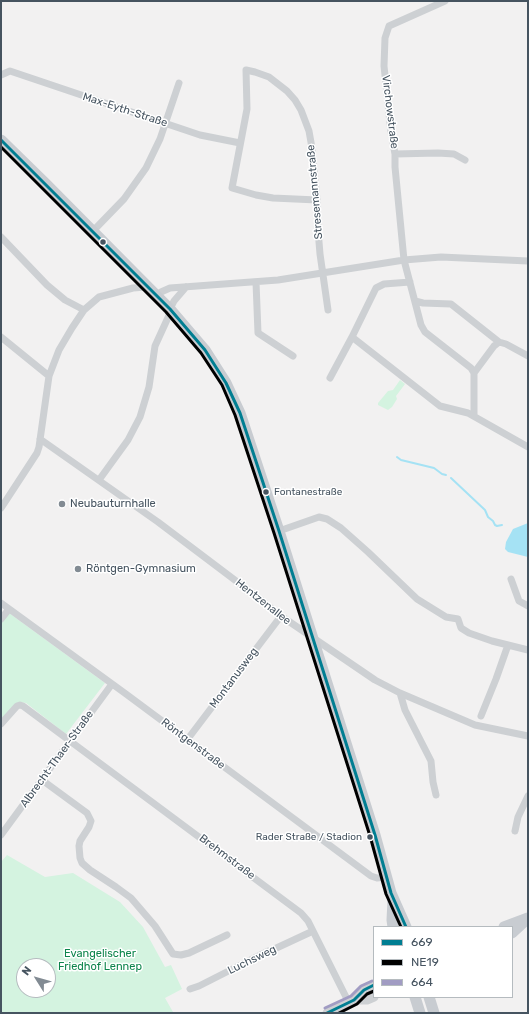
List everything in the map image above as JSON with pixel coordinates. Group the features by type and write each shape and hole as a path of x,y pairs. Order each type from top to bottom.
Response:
{"main road":[{"path":"1,140 93,231 146,287 171,310 205,350 226,383 240,413 375,835 393,900 406,926"},
{"path":"393,900 393,926"},
{"path":"507,926 528,918 513,932"},
{"path":"415,998 420,1013"},
{"path":"429,998 434,1013"}],"street":[{"name":"Virchowstraße","path":"445,1 390,26 386,33 384,66 391,132 395,154 404,260 415,301 424,330 471,368 474,373"},
{"name":"Stresemannstraße","path":"240,143 247,109 246,70 269,77 278,84 294,100 309,131 312,148 322,273 328,310"},
{"name":"Max-Eyth-Straße","path":"1,75 10,71 200,135 240,143"},
{"path":"93,231 124,199 138,180 153,155 166,123 179,84"},
{"path":"240,143 232,188 273,198 316,200"},
{"path":"395,154 454,154 465,160"},
{"path":"1,237 47,285 65,300 84,310"},
{"path":"156,296 170,288 302,277 404,260 440,257 528,261"},
{"path":"256,282 258,333 293,356"},
{"path":"330,378 376,288 384,284 410,282"},
{"path":"1,508 37,453 49,376 60,350 84,310 94,300 105,294 132,288 146,287"},
{"path":"99,480 128,440 140,417 149,387 155,346 174,301 186,287"},
{"path":"415,301 422,303 451,304 499,342 506,344 528,356"},
{"path":"1,337 49,376"},
{"path":"352,337 440,406 468,412 528,446"},
{"path":"474,415 474,373 494,346 499,342"},
{"name":"Hentzenallee","path":"40,439 99,480 208,560 281,616 359,670 400,694 475,725 528,736"},
{"path":"279,531 319,517 327,519 356,541 417,599 427,606 446,617 458,619 461,628 469,633 528,650"},
{"path":"511,579 519,601 528,606"},
{"name":"Röntgenstraße","path":"1,603 371,876 377,878 386,877"},
{"path":"1,619 9,609"},
{"name":"Montanusweg","path":"188,740 281,616"},
{"path":"481,716 508,645"},
{"name":"Albrecht-Thaer-Straße","path":"1,835 112,684"},
{"path":"400,694 405,710 431,761 436,794"},
{"name":"Brehmstraße","path":"1,724 17,706 21,705 301,913 308,922 352,1002"},
{"path":"42,780 87,813 91,821 80,841 80,858 82,863 131,898 154,926 173,954 182,955 189,953 227,935"},
{"path":"515,831 518,817 528,796"},
{"name":"Luchsweg","path":"190,989 313,931"},
{"path":"352,1002 364,990 373,986"},
{"path":"327,1013 352,1002 367,1000 373,997"}],"green space":[{"path":"400,380 405,384 396,396 397,399 392,407 388,410 378,405 388,391 393,390"},
{"path":"9,613 105,683 66,734 26,703 20,702 1,720 1,623"},
{"name":"Evangelischer Friedhof Lennep","path":"7,855 45,877 73,873 120,902 143,927 165,967 171,965 182,989 165,998 173,1012 1,1013 1,862"}],"water":[{"path":"528,523 528,557 508,552 505,549 506,542 513,529"}],"waterway":[{"path":"397,457 401,460 434,468 446,475"},
{"path":"451,478 485,510 488,517 495,525 502,525"}],"transit line":[{"name":"669","path":"1,140 170,309 205,350 226,383 240,413 375,835 391,893 406,926"},
{"name":"NE19","path":"1,147 166,312 201,353 222,385 235,415 274,533 370,836 386,894 401,926"},
{"name":"664","path":"325,1008 351,996 361,986 372,981"},
{"name":"669","path":"327,1013 354,1000 364,990 373,986"},
{"name":"NE19","path":"339,1013 357,1004 367,994 373,991"}],"place":[{"name":"Fontanestraße","path":"266,492"},
{"name":"Neubauturnhalle","path":"62,504"},
{"name":"Röntgen-Gymnasium","path":"78,569"},
{"name":"Rader Straße / Stadion","path":"370,837"}]}
